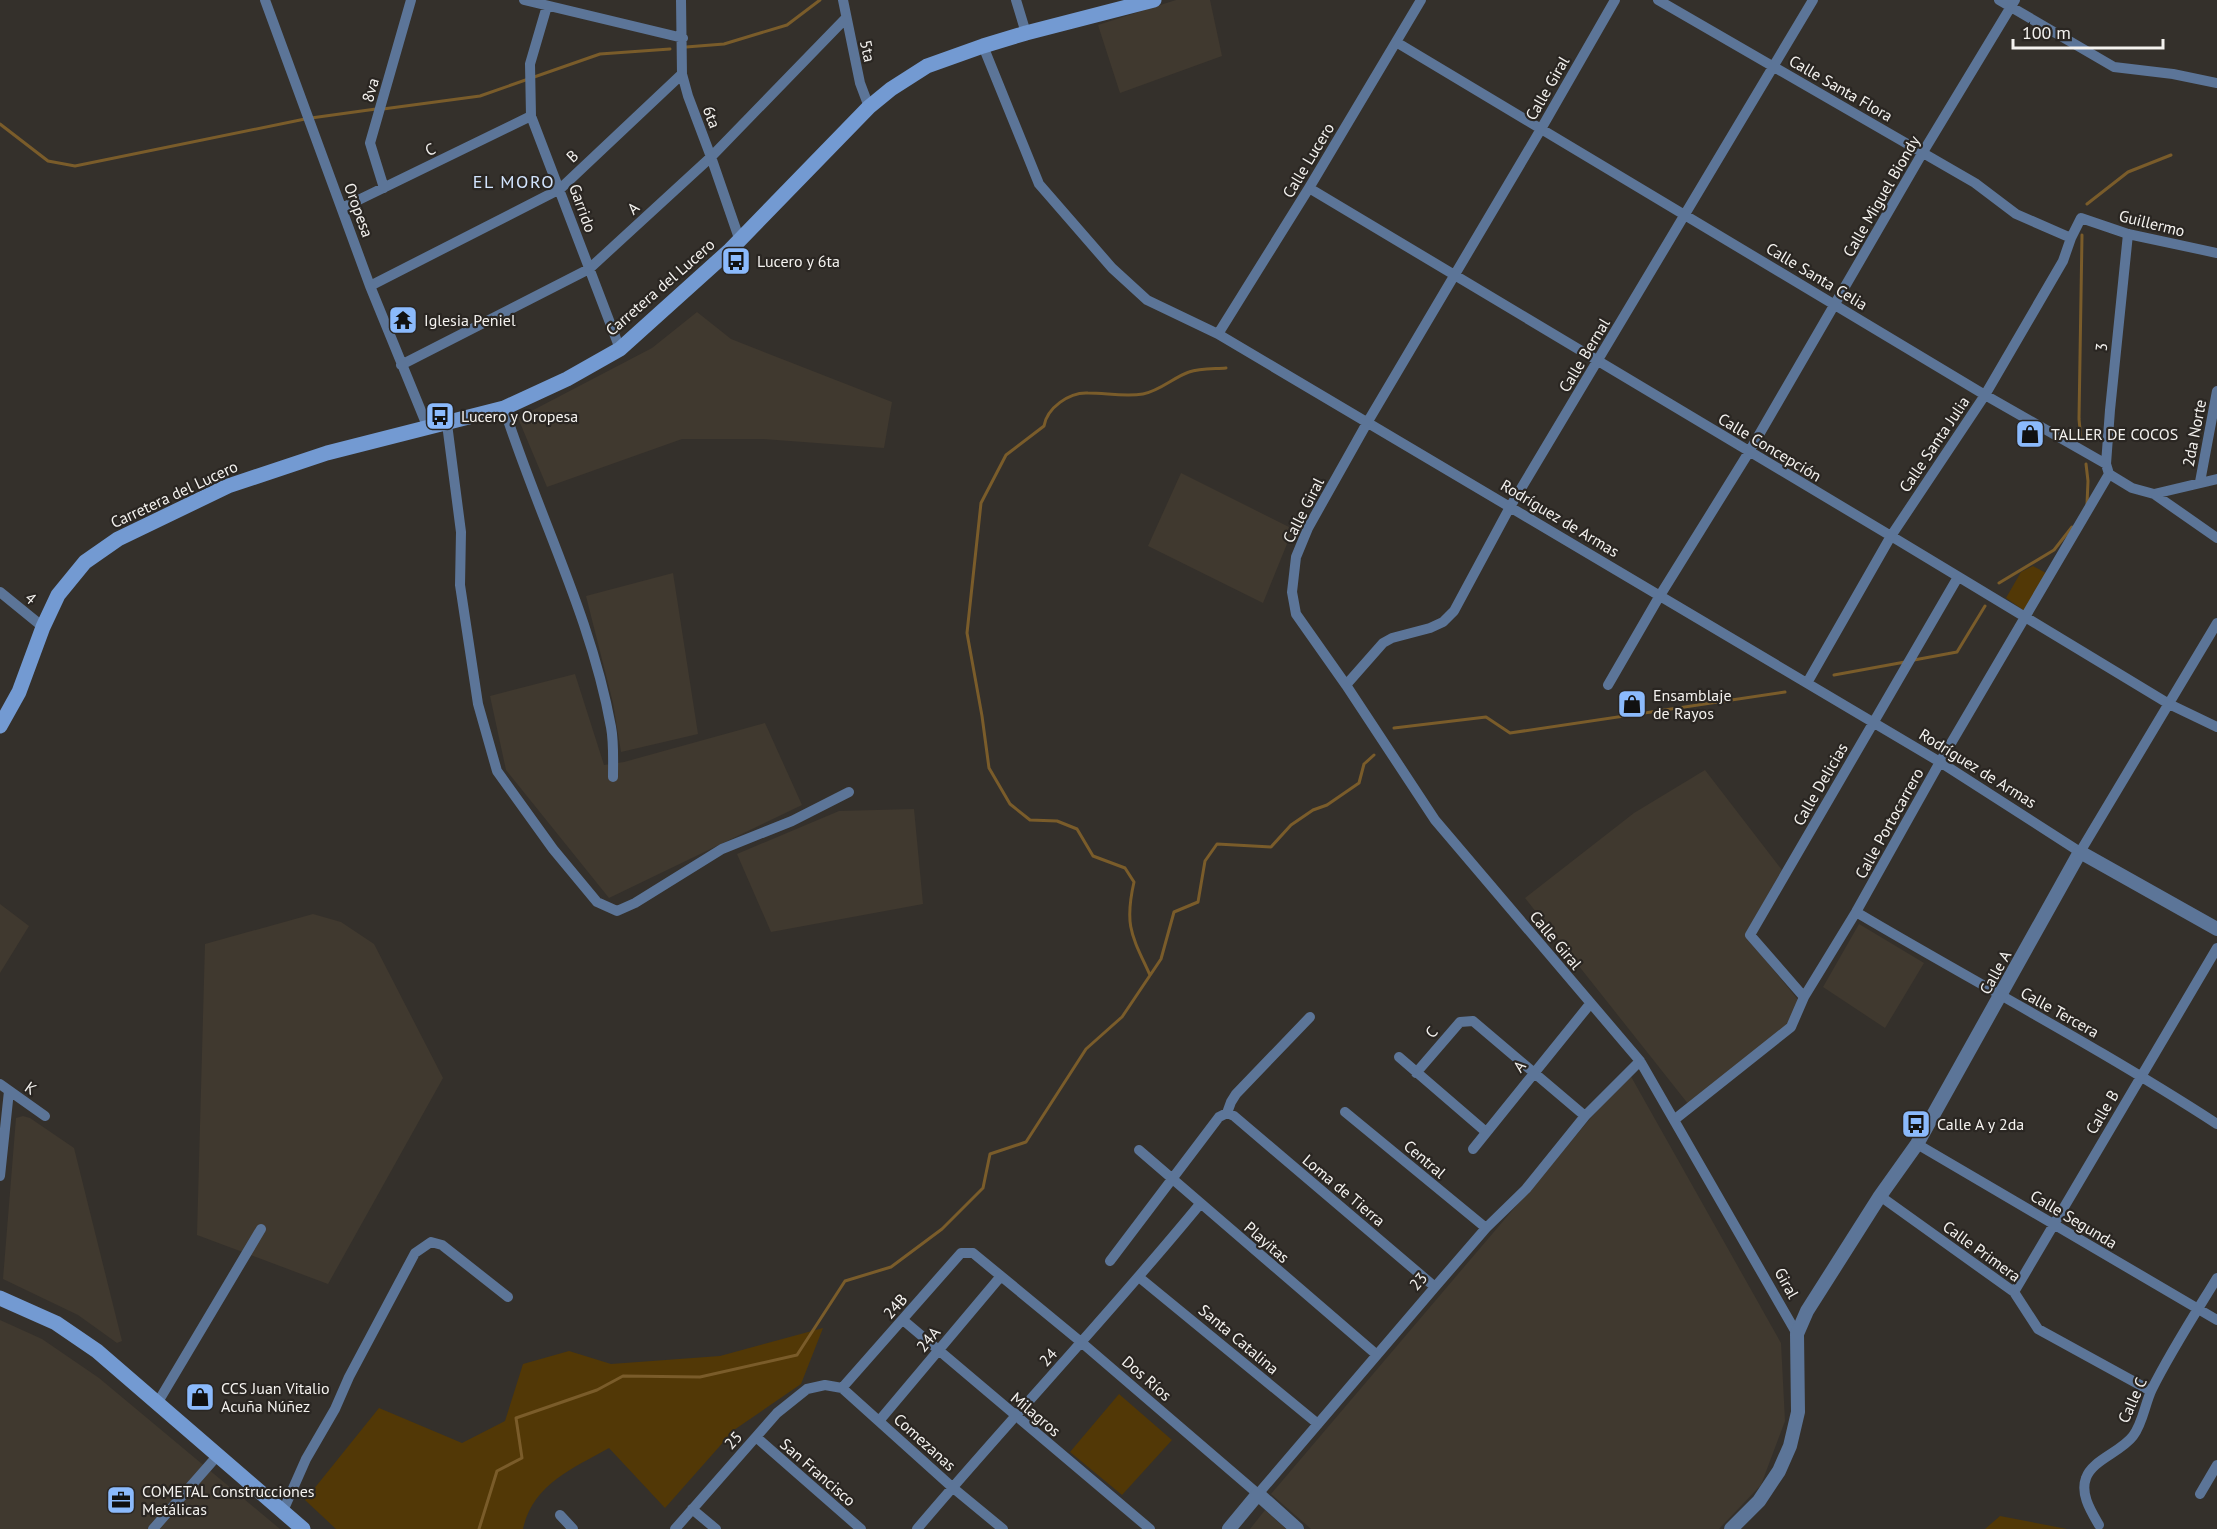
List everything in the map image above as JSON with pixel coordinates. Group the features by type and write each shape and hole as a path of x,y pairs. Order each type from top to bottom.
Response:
{"main road":[{"name":"Carretera del Lucero","path":"0,726 19,692 42,627 58,595 85,562 118,539 228,486 327,453 504,408 567,379 620,349 740,241 869,107 891,89 927,66 983,46 1154,0"},
{"path":"0,1298 36,1312 97,1351 303,1529"}],"street":[{"name":"Oropesa","path":"265,0 370,286 428,428"},
{"name":"8va","path":"384,188 370,143 411,0"},
{"path":"524,0 682,38"},
{"name":"6ta","path":"681,0 682,74 740,241"},
{"name":"5ta","path":"843,0 845,19 860,83 869,107"},
{"path":"1016,0 1026,33"},
{"name":"Calle Lucero","path":"1218,334 1309,188 1421,0"},
{"name":"Calle Giral","path":"1615,0 1308,528 1296,557 1292,592 1296,614 1435,820 1640,1061"},
{"name":"Calle Santa Flora","path":"1658,0 1975,183 2016,214 2071,238"},
{"name":"Calle Bernal","path":"1346,685 1383,643 1392,638 1430,628 1443,622 1454,611 1510,507 1813,0"},
{"path":"1999,0 2012,3 2107,64 2217,83"},
{"name":"Calle Miguel Biondy","path":"1608,685 1659,597 1749,452 2012,3"},
{"name":"Garrido","path":"547,6 530,64 531,116 620,349"},
{"name":"A","path":"401,365 589,269 711,157 845,19"},
{"name":"Calle Santa Celia","path":"1396,42 1985,394 2108,469 2132,488 2154,494 2217,538"},
{"name":"Rodríguez de Armas","path":"983,46 1039,184 1112,268 1147,300 1218,334 1940,762 2080,852 2217,929"},
{"name":"B","path":"370,286 560,189 682,74"},
{"name":"C","path":"342,208 531,116"},
{"name":"Calle Concepción","path":"1309,188 2169,704 2217,728"},
{"name":"Calle Santa Julia","path":"1807,683 1891,536 1985,394 2063,261 2081,218"},
{"name":"Guillermo","path":"2081,218 2128,234 2217,253"},
{"name":"3","path":"2108,469 2128,234"},
{"name":"2da Norte","path":"2200,482 2217,391"},
{"path":"504,408 517,450 583,620 612,729 613,777"},
{"path":"447,424 461,532 460,585 478,704 497,771 553,849 597,902 617,911 635,903 722,849 792,821 849,792"},
{"name":"Calle Portocarrero","path":"1674,1120 1786,1033 1799,1014 1804,997 1856,912 2108,469"},
{"path":"2154,494 2217,478"},
{"name":"Calle Delicias","path":"1804,997 1750,935 1958,577"},
{"name":"4","path":"0,592 42,627"},
{"name":"Calle A","path":"1797,1334 1807,1311 1880,1196 1917,1143 2080,852 2217,623"},
{"name":"Calle Tercera","path":"1856,912 2142,1075 2217,1124"},
{"name":"Calle B","path":"2014,1292 2217,948"},
{"name":"A","path":"1473,1149 1590,1004"},
{"path":"1110,1261 1219,1117 1230,1115 1231,1102 1236,1094 1310,1017"},
{"name":"C","path":"1416,1072 1460,1022 1473,1020 1534,1072"},
{"path":"1399,1057 1486,1132"},
{"name":"Giral","path":"1640,1061 1797,1334 1798,1412 1790,1446 1779,1471 1759,1501 1731,1529"},
{"name":"23","path":"1229,1529 1486,1228 1526,1189 1585,1116 1640,1061"},
{"path":"1534,1072 1585,1116"},
{"path":"0,1176 4,1088"},
{"name":"K","path":"4,1088 45,1116"},
{"name":"Central","path":"1345,1112 1486,1228"},
{"name":"Loma de Tierra","path":"1230,1115 1435,1287"},
{"name":"Calle Segunda","path":"1917,1143 2217,1320"},
{"name":"Playitas","path":"1139,1150 1377,1355"},
{"name":"Calle Primera","path":"1880,1196 2014,1292 2038,1329 2151,1391"},
{"name":"24","path":"917,1529 1140,1278 1200,1204"},
{"path":"158,1402 261,1229"},
{"path":"283,1511 306,1459 336,1409 349,1377 415,1252 431,1242 442,1245 508,1297"},
{"name":"24B","path":"842,1388 961,1253 973,1253"},
{"name":"Dos Ríos","path":"973,1253 1081,1342 1297,1529"},
{"name":"24A","path":"879,1420 1001,1276"},
{"name":"Santa Catalina","path":"1140,1278 1318,1424"},
{"name":"Calle C","path":"2099,1525 2088,1505 2085,1481 2090,1469 2120,1450 2135,1434 2151,1391 2217,1278"},
{"name":"Milagros","path":"903,1320 1150,1529"},
{"name":"25","path":"675,1529 777,1413 807,1389 825,1385 842,1388"},
{"name":"Comezanas","path":"842,1388 952,1487 1003,1529"},
{"name":"San Francisco","path":"756,1437 861,1529"},
{"path":"153,1529 218,1455"},
{"path":"2200,1494 2217,1466"},
{"path":"692,1509 716,1529"},
{"path":"560,1515 573,1529"}],"shaded area":[{"path":"1176,0 1210,0 1222,56 1120,93 1098,25"},
{"path":"697,312 731,339 892,402 884,448 763,439 682,439 547,487 518,418 652,348"},
{"path":"1181,473 1293,529 1263,603 1148,546"},
{"path":"2033,566 2046,573 2026,612 2006,598 2021,572"},
{"path":"673,573 698,734 621,752 613,703 586,596"},
{"path":"575,674 604,765 624,762 765,723 802,805 609,898 506,770 490,696"},
{"path":"1705,770 1782,870 1745,935 1799,1001 1790,1022 1689,1105 1525,898 1634,813"},
{"path":"914,809 923,904 771,932 737,854 839,811"},
{"path":"0,904 29,926 0,973"},
{"path":"313,914 341,922 374,944 443,1078 328,1284 197,1235 205,944"},
{"path":"1859,924 1924,963 1885,1028 1823,987"},
{"path":"1629,1073 1781,1343 1785,1421 1761,1485 1719,1529 1311,1529 1271,1494"},
{"path":"23,1116 30,1118 74,1148 122,1341 117,1343 78,1315 3,1279 16,1118"},
{"path":"0,1320 42,1339 99,1378 280,1529 0,1529"},
{"path":"823,1328 801,1384 734,1430 665,1508 609,1448 568,1471 545,1489 535,1500 523,1529 336,1529 305,1500 379,1408 462,1443 505,1421 523,1364 569,1351 611,1364 720,1356"},
{"path":"1119,1394 1172,1440 1122,1495 1070,1452"},
{"path":"1265,1510 1286,1529 1250,1529"},
{"path":"2000,1516 2067,1529 1985,1529"}],"waterway":[{"path":"686,47 724,44 787,25 820,0"},
{"path":"383,109 480,96 600,54 670,49"},
{"path":"311,118 376,109"},
{"path":"0,124 48,161 75,166 305,119"},
{"path":"2087,204 2128,172 2171,155"},
{"path":"2081,440 2079,419 2082,235"},
{"path":"1150,975 1134,940 1130,920 1134,882 1125,868 1093,856 1077,829 1057,821 1030,820 1010,804 989,768 967,633 981,503 1006,455 1044,426 1049,413 1067,398 1081,393 1143,394 1189,372 1226,368"},
{"path":"2086,464 2087,504"},
{"path":"1999,583 2054,550 2072,527"},
{"path":"1914,660 1957,652 1985,606"},
{"path":"1834,675 1905,662"},
{"path":"1394,728 1486,717 1510,733 1785,692"},
{"path":"479,1529 497,1471 522,1458 516,1418 597,1390 623,1376 700,1377 797,1355 845,1281 891,1267 942,1229 983,1188 990,1154 1026,1142 1086,1049 1122,1017 1161,959 1174,912 1198,902 1205,861 1217,844 1271,847 1291,825 1313,810 1327,805 1359,783 1364,764 1374,755"}],"place":[{"name":"Lucero y 6ta","path":"736,261"},
{"name":"Iglesia Peniel","path":"403,320"},
{"name":"Lucero y Oropesa","path":"440,416"},
{"name":"TALLER DE COCOS","path":"2030,434"},
{"name":"Ensamblaje de Rayos","path":"1632,704"},
{"name":"Calle A y 2da","path":"1916,1124"},
{"name":"CCS Juan Vitalio Acuña Núñez","path":"200,1397"},
{"name":"COMETAL Construcciones Metálicas","path":"121,1500"}],"district":[{"name":"EL MORO","path":"514,182"}]}
